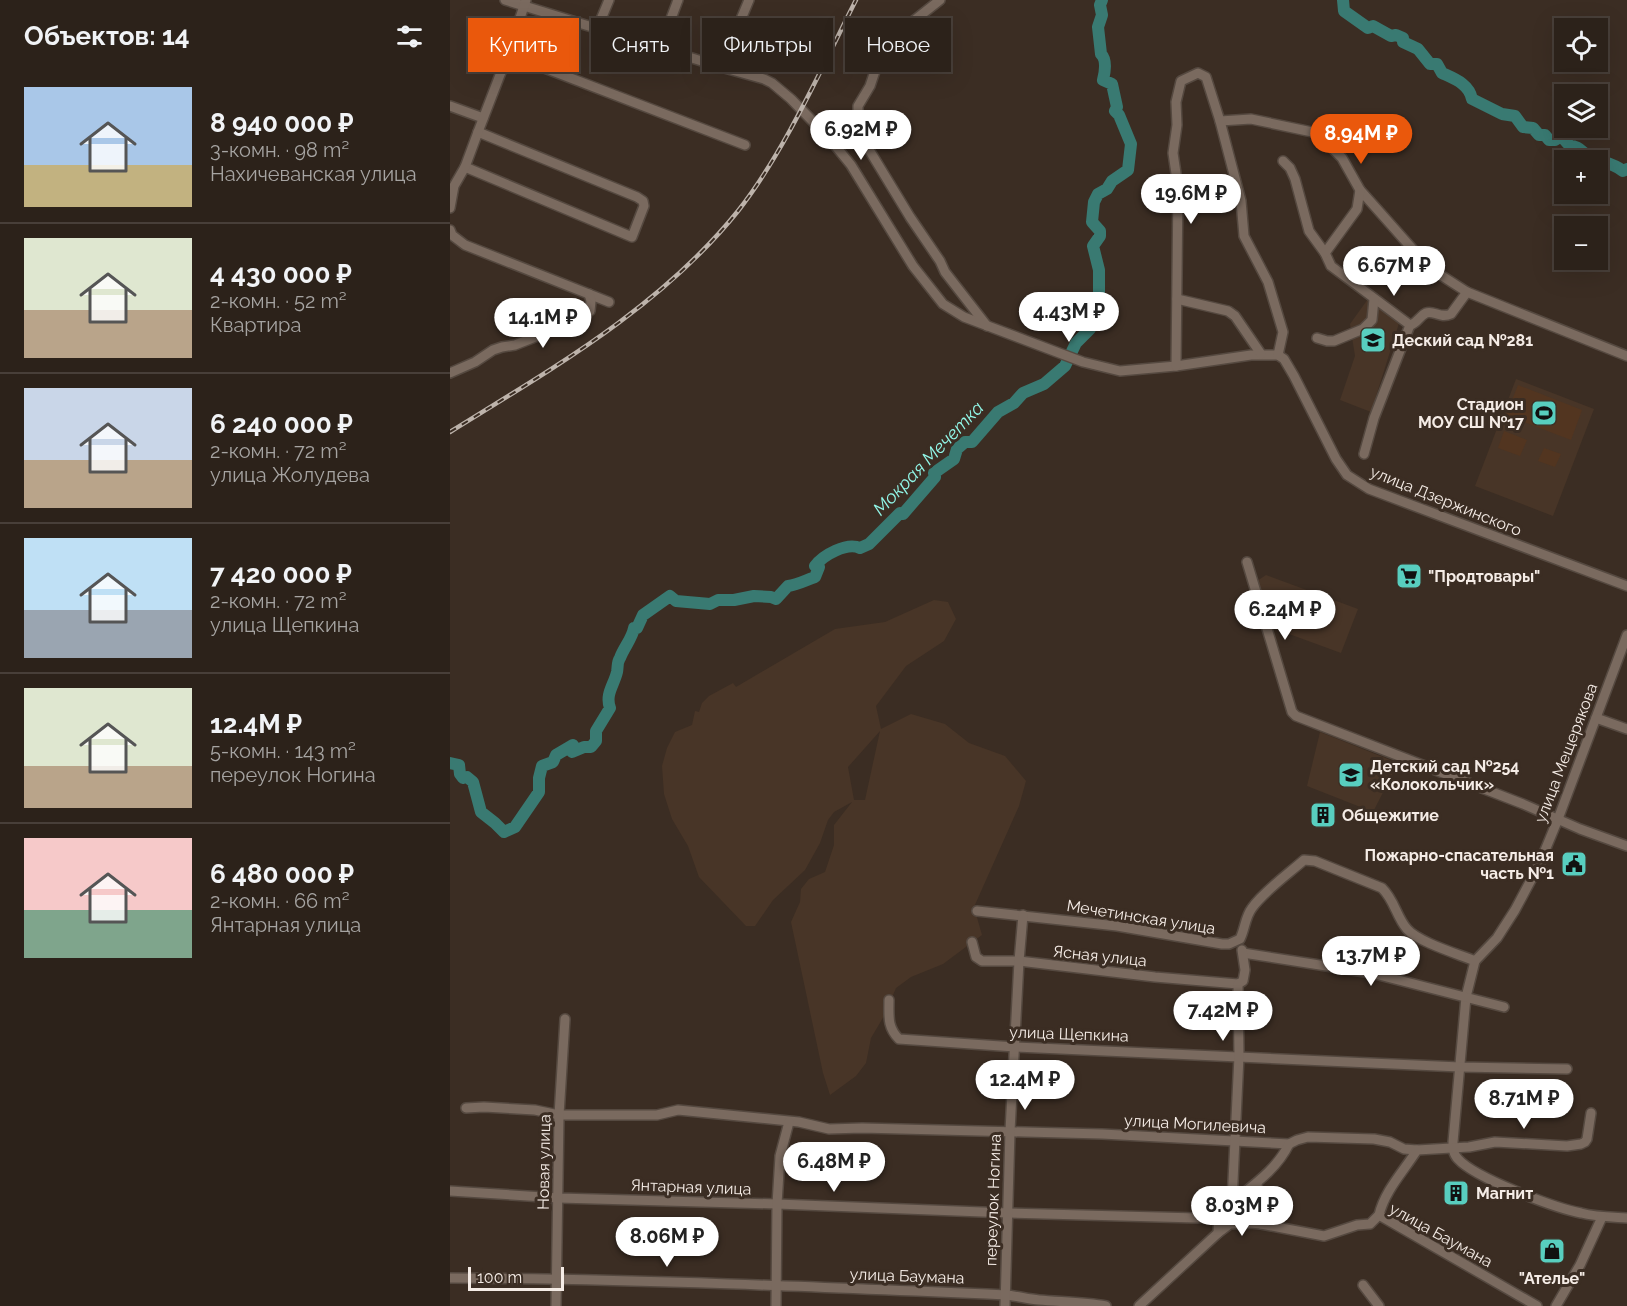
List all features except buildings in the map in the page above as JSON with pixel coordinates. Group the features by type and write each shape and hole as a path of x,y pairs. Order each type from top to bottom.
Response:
{"street":[{"path":"505,0 525,3 591,27"},
{"path":"602,18 609,0"},
{"path":"671,18 678,0"},
{"path":"741,18 749,0"},
{"path":"940,0 902,30 884,49 870,86 858,106 858,124 862,138 945,272 988,327"},
{"path":"520,18 525,3"},
{"path":"450,208 454,186 465,167 501,72"},
{"path":"555,72 745,145"},
{"path":"739,72 765,79 791,99 829,138 851,165 913,266 943,304 964,317 1046,349 1083,362 1120,371 1176,366 1261,354 1278,355 1283,332 1268,282 1244,236 1241,201 1206,77 1198,73 1181,81 1176,102 1177,125 1173,153 1178,187 1176,366"},
{"path":"450,106 483,118"},
{"path":"1220,120 1251,119 1317,133 1342,158 1360,190 1416,253 1440,274 1467,292 1627,356"},
{"path":"465,167 632,237 644,206 644,201 637,197 478,132"},
{"path":"1283,161 1290,168 1295,179 1310,231 1331,266 1410,325"},
{"path":"1324,253 1357,209 1360,190"},
{"path":"450,230 465,245 609,302"},
{"path":"1410,325 1415,324 1430,312 1443,317 1451,314 1467,292"},
{"path":"450,373 476,362 502,346 515,345 544,334 590,311 589,294"},
{"path":"1177,299 1228,310 1235,316 1261,354"},
{"path":"1317,338 1334,341 1364,329 1372,320 1374,299"},
{"path":"1364,454 1374,418 1410,325"},
{"name":"улица Дзержинского","path":"1278,355 1284,359 1294,376 1336,459 1347,475 1369,489 1627,586"},
{"path":"1246,562 1293,714 1627,846"},
{"name":"улица Мещерякова","path":"1453,1148 1466,997 1475,961 1497,938 1539,865 1627,635"},
{"path":"1596,718 1627,729"},
{"name":"Мечетинская улица","path":"978,911 1117,926 1229,944 1237,941 1241,936 1247,916 1260,898 1304,860 1316,861 1382,888 1390,897 1408,931 1475,961"},
{"name":"переулок Ногина","path":"1005,1306 1010,1131 1023,915"},
{"path":"1232,1202 1239,1056 1238,984 1243,981 1245,973 1243,953 1237,941"},
{"name":"Ясная улица","path":"972,942 976,957 982,961 1019,961 1238,984"},
{"path":"1243,953 1371,973 1504,1006"},
{"name":"улица Щепкина","path":"889,1000 890,1026 893,1033 900,1039 1015,1047 1568,1069"},
{"name":"Новая улица","path":"556,1306 559,1115 565,1019"},
{"name":"улица Могилевича","path":"466,1108 525,1109 559,1115 657,1115 678,1110 800,1122 829,1129 1010,1131 1289,1144 1308,1137 1374,1139 1390,1142 1404,1149 1417,1150 1469,1147 1495,1142 1567,1146 1581,1144 1587,1139 1591,1113"},
{"path":"776,1306 780,1156 789,1122"},
{"path":"1139,1306 1218,1233 1219,1214 1257,1184 1279,1161 1289,1144"},
{"path":"1453,1148 1454,1154 1469,1168 1524,1194 1580,1213 1627,1218"},
{"path":"1379,1215 1387,1194 1417,1150"},
{"path":"1257,1184 1261,1224"},
{"name":"Янтарная улица","path":"450,1191 559,1198 1008,1213 1197,1218 1219,1214"},
{"name":"улица Баумана","path":"1218,1233 1230,1224 1250,1222 1324,1236 1357,1225 1370,1224 1379,1215 1537,1306"},
{"path":"1556,1306 1580,1264 1602,1217"},
{"name":"улица Баумана","path":"450,1278 776,1285 1006,1295 1106,1306"},
{"path":"1363,1285 1379,1306"}],"shaded area":[{"name":"Деский сад №281","path":"1368,299 1401,317 1371,412 1340,400 1355,356 1350,324"},
{"path":"1516,379 1594,409 1553,516 1475,486"},
{"name":"Стадион МОУ СШ №17","path":"1518,385 1582,410 1571,440 1506,415"},
{"path":"1504,431 1527,440 1520,456 1498,448"},
{"path":"1544,448 1561,454 1555,467 1538,461"},
{"path":"1266,575 1358,609 1341,653 1270,627 1257,581"},
{"path":"934,600 948,602 956,619 944,641 906,666 876,706 881,729 911,714 945,724 969,743 1005,756 1026,781 1019,806 974,907 982,935 943,964 911,977 896,988 871,1038 866,1063 856,1076 830,1095 823,1073 791,922 800,902 801,889 809,879 825,872 834,845 834,825 852,802 834,812 828,820 820,843 805,870 773,900 755,926 746,926 699,877 688,846 672,819 664,794 662,766 675,732 692,725 695,711 699,712 702,703 709,696 733,683 736,687 835,629 885,622","holes":["880,731 865,800 854,800 848,767"]},
{"name":"Детский сад №254 «Колокольчик»","path":"1320,732 1398,763 1373,812 1307,786"}],"waterway":[{"name":"Мокрая Мечетка","path":"450,763 459,765 463,778 467,777 473,782 481,812 504,832 515,827 539,792 542,766 553,762 556,755 573,745 572,752 591,747 596,741 596,731 610,708 609,694 617,672 618,661 643,615 670,596 676,601 710,604 718,600 754,596 776,599 788,586 815,577 819,567 815,566 829,554 842,548 860,548 869,544 900,513 903,514 935,477 934,473 954,459 957,449 965,442 972,442 998,412 1014,403 1023,393 1044,384 1065,366 1076,343 1090,329 1093,313 1099,302 1099,270 1093,246 1100,236 1100,231 1092,222 1094,202 1098,194 1128,170 1131,144 1119,115 1115,111 1117,107 1112,84 1103,80 1105,63 1101,54 1098,27 1102,15 1100,5 1102,0"},
{"name":"Мокрая Мечетка","path":"1343,0 1344,11 1368,28 1373,26 1391,36 1396,35 1403,38 1403,42 1418,49 1430,64 1437,64 1442,73 1465,86 1472,99 1502,114 1515,116 1523,127 1533,128 1539,135 1545,135 1549,140 1555,140 1561,136 1570,146 1587,155 1623,171 1627,169"}],"railway":[{"path":"450,432 604,334 675,277 708,245 755,188 787,136 856,0"}],"place":[{"name":"Деский сад №281","path":"1373,340"},
{"name":"Стадион МОУ СШ №17","path":"1544,413"},
{"name":"\"Продтовары\"","path":"1409,576"},
{"name":"Детский сад №254 «Колокольчик»","path":"1351,775"},
{"name":"Общежитие","path":"1323,815"},
{"name":"Пожарно-спасательная часть №1","path":"1574,864"},
{"name":"Магнит","path":"1456,1193"},
{"name":"\"Ателье\"","path":"1552,1251"}]}
